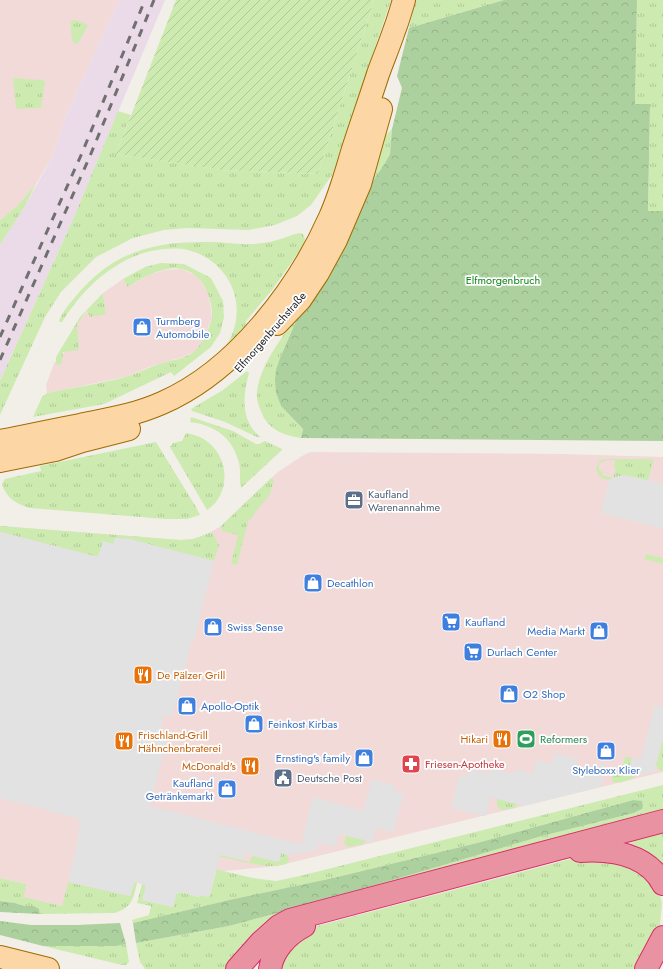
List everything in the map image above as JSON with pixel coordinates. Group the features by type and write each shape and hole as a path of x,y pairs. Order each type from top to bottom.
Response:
{"highway":[{"path":"237,969 261,942 279,926 290,920 663,821"},
{"path":"270,969 273,956 288,937 296,930 317,920 579,851 598,850 616,852 630,856 652,868 663,884"},
{"path":"646,969 663,937"},
{"path":"652,969 663,958"}],"main road":[{"name":"Elfmorgenbruchstraße","path":"0,441 128,416 162,403 203,381 221,367 242,347 262,325 284,295 307,260 330,217 342,188 378,73 404,0"},
{"name":"Elfmorgenbruchstraße","path":"10,459 55,450 82,441 123,431 159,419 203,398 224,384 255,352 275,326 300,300 318,273 349,212 360,184 380,117 389,80 394,31"},
{"path":"0,957 48,969"}],"shaded area":[{"path":"0,0 119,0 65,118 52,157 36,184 18,205 0,220"},
{"path":"119,0 165,0 74,217 0,381 0,245 25,206 52,157 65,118"},
{"path":"182,269 197,276 209,294 212,318 202,343 196,351 125,377 47,393 46,385 55,361 57,364 77,331 76,324 88,311 106,314 103,293 123,279 128,287 149,275 164,270"},
{"path":"310,452 562,454 663,457 663,772 277,866 216,872 146,885 134,882 130,896 62,906 23,897 26,884 0,878 0,526 181,540 193,539 206,535 221,526 278,472"},
{"path":"625,475 663,484 663,529 601,513 609,480"},
{"path":"0,532 98,557 103,541 113,544 115,538 129,539 214,561 194,640 192,640 172,717 164,715 160,733 168,735 150,806 301,844 313,797 363,811 372,779 394,785 393,791 404,793 393,832 376,828 373,842 339,834 336,847 319,843 317,850 288,855 281,853 279,862 245,854 243,860 220,855 209,897 200,895 199,897 181,892 176,894 173,907 142,900 146,885 134,882 130,896 68,882 77,844 80,819 0,798"},
{"path":"655,705 663,707 663,742 654,772 636,776 628,774 632,758 641,759"},
{"path":"555,753 578,759 576,769 586,772 597,774 599,764 606,766 600,787 524,806 490,797 486,816 451,808 459,775 467,777 469,769 490,774 492,769 513,774 515,769 533,774 536,760 552,764"}],"green space":[{"path":"176,0 374,0 318,174 221,170 116,154"},
{"path":"374,0 391,0 332,175 311,205 297,216 275,225 248,230 188,228 164,230 133,238 96,257 61,292 45,317 0,415 0,381 74,217 118,111 131,115 116,154 221,170 318,174"},
{"path":"416,0 504,0 409,28"},
{"name":"Elfmorgenbruch","path":"504,0 637,0 635,104 650,104 648,211 663,211 663,441 301,438 303,429 281,406 276,393 276,370 300,312 371,184 390,154 392,129 402,88 397,76 409,28"},
{"path":"637,0 663,0 663,211 648,211 650,105 635,104"},
{"path":"77,20 88,25 79,42 75,44 72,40 70,21"},
{"path":"13,78 42,80 45,82 41,108 16,109"},
{"path":"392,129 390,154 371,184 385,136"},
{"path":"36,184 25,206 0,245 0,220 18,205"},
{"path":"300,233 303,234 305,239 303,246 272,290 246,321 243,339 199,370 220,354 231,337 236,321 237,306 234,291 227,277 217,266 204,256 188,250 160,249 132,257 124,261 92,284 79,298 62,322 59,322 69,304 97,275 111,264 141,250 174,243 262,243"},
{"path":"161,263 184,264 211,278 223,301 224,317 220,333 211,347 174,376 171,372 104,404 33,417 42,397 47,393 125,377 162,363 185,357 196,350 210,325 212,310 211,302 205,288 196,276 182,269 175,268 154,273 128,287 123,279 145,267"},
{"path":"103,293 106,314 90,317 87,311 77,324 79,350 63,352 62,363 59,365 56,364 56,357 80,317"},
{"path":"300,312 280,358 276,393 281,406 303,429 301,438 279,432 270,425 263,416 257,399 261,376 266,365 279,342"},
{"path":"247,371 249,373 245,390 246,415 249,423 260,437 225,422 192,411 191,409 223,390"},
{"path":"191,417 233,431 256,444 265,441 282,450 241,488 239,463 232,446 222,434 215,430 207,426 190,422"},
{"path":"186,433 196,435 207,441 216,450 224,468 223,487 220,496 215,504 207,510 170,447 173,443 182,441"},
{"path":"156,442 200,515 187,519 165,519 30,508 20,505 12,500 6,493 2,484 5,479 41,471 40,466"},
{"path":"653,459 653,461 648,481 628,476 609,480 603,479 598,474 596,467 601,460","holes":["606,460 615,460 614,469 616,469 613,478 602,475 603,472 599,470 599,464"]},
{"path":"271,478 274,480 270,494 248,522 237,565 231,564 238,535 222,531 221,526"},
{"path":"0,526 181,540 193,539 212,532 219,545 214,561 129,539 115,538 114,544 98,557 0,532"},
{"path":"646,554 663,558 663,564 644,559"},
{"path":"662,742 663,771 659,770 656,765"},
{"path":"625,756 632,758 628,774 636,776 622,782 613,782 611,775 612,773 621,775"},
{"path":"663,785 663,815 296,913 229,969 145,969 140,962 136,943 229,926 308,905 542,836 634,813 642,809 643,806 633,800 477,843 333,878 229,900 133,923 132,920 149,915 151,906 137,903 142,884 146,885 143,900 173,907 176,894 181,892 199,897 200,895 209,897 216,872 206,867 253,878 276,881"},
{"path":"497,799 517,804 515,808 501,810 497,806"},
{"path":"633,800 642,801 643,806 642,809 634,813 542,836 308,905 229,926 136,943 133,923 229,900 333,878 477,843"},
{"path":"663,828 663,865 644,850 625,841"},
{"path":"346,836 366,840 363,844 348,847 344,843"},
{"path":"156,839 250,862 252,856 279,862 281,853 288,855 289,860 286,864 265,866 153,840"},
{"path":"578,857 633,865 659,892 662,903 660,925 657,935 645,956 633,969 276,969 278,962 307,930"},
{"path":"0,878 26,884 24,897 62,906 68,882 130,896 134,882 137,883 131,902 121,911 115,913 40,914 39,909 34,906 24,906 0,901"},
{"path":"0,901 24,906 34,906 39,909 40,914 0,912"},
{"path":"0,921 31,925 120,923 126,944 117,946 43,946 0,935"},
{"path":"126,944 129,962 126,965 43,946 117,946"}],"railway":[{"path":"0,337 82,153 145,0"},
{"path":"0,360 90,156 154,0"}],"place":[{"name":"Turmberg Automobile","path":"142,327"},
{"name":"Kaufland Warenannahme","path":"354,500"},
{"name":"Decathlon","path":"313,583"},
{"name":"Kaufland","path":"451,622"},
{"name":"Swiss Sense","path":"213,627"},
{"name":"Media Markt","path":"599,631"},
{"name":"Durlach Center","path":"473,652"},
{"name":"De Pälzer Grill","path":"143,675"},
{"name":"O2 Shop","path":"509,694"},
{"name":"Apollo-Optik","path":"187,706"},
{"name":"Feinkost Kirbas","path":"254,724"},
{"name":"Hikari","path":"502,739"},
{"name":"Reformers","path":"526,739"},
{"name":"Frischland-Grill Hähnchenbraterei","path":"124,741"},
{"name":"Styleboxx Klier","path":"606,751"},
{"name":"Ernsting's family","path":"364,758"},
{"name":"Friesen-Apotheke","path":"411,764"},
{"name":"McDonald's","path":"250,766"},
{"name":"Deutsche Post","path":"283,778"},
{"name":"Kaufland Getränkemarkt","path":"227,789"}]}
